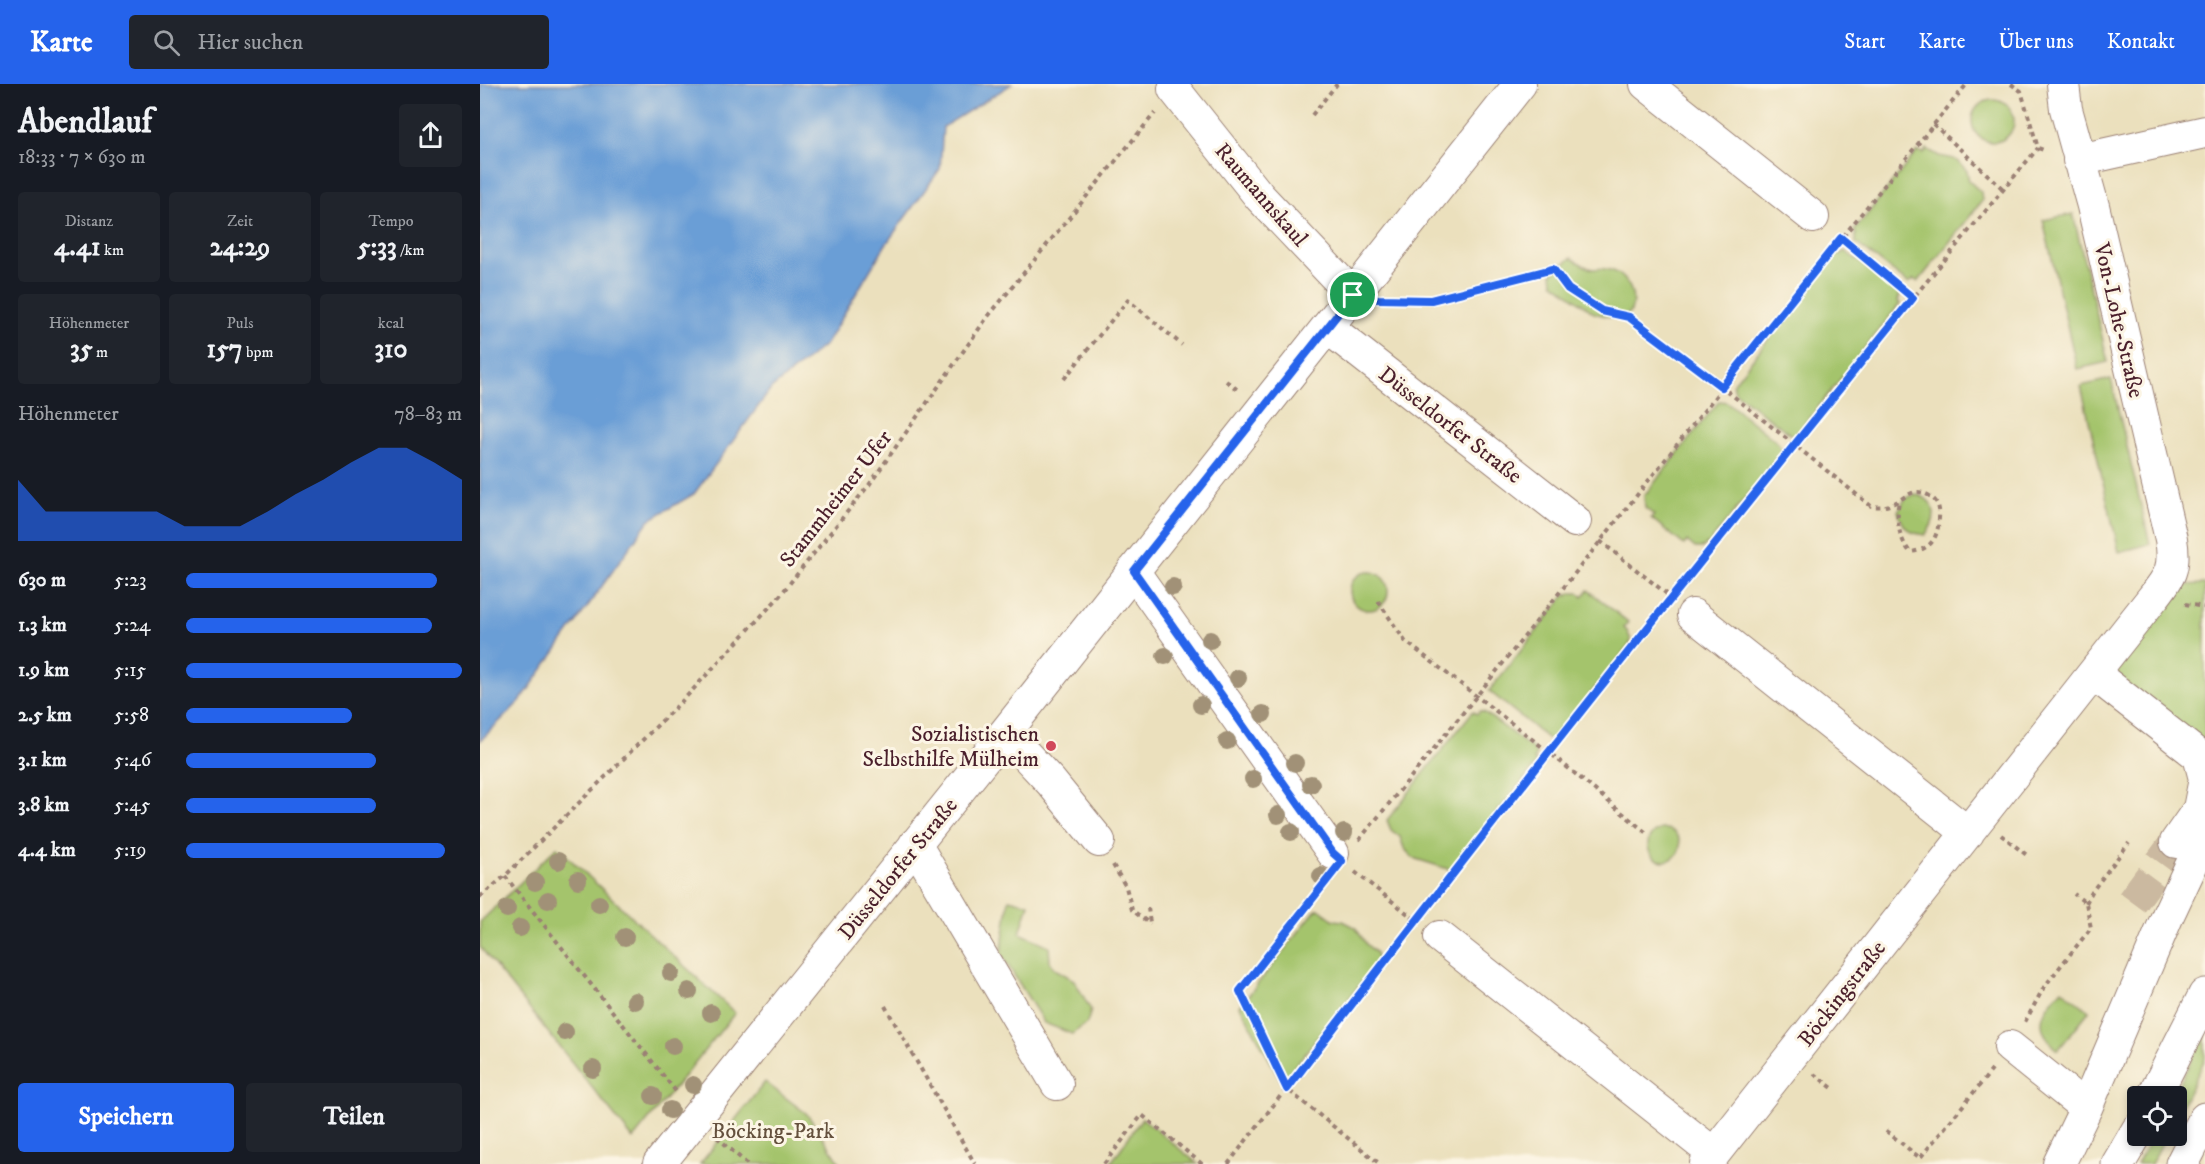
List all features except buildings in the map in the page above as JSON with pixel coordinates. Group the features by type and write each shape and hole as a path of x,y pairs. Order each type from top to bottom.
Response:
{"main road":[{"path":"2159,1086 2205,995"},
{"path":"2192,1155 2205,1119"},
{"path":"2118,1164 2129,1146"}],"street":[{"name":"Düsseldorfer Straße","path":"659,1164 1005,733 1520,84"},
{"path":"1646,84 1813,217"},
{"name":"Von-Lohe-Straße","path":"2063,84 2066,109 2093,206 2175,557"},
{"name":"Raumannskaul","path":"1174,89 1260,197 1353,295"},
{"path":"2079,160 2205,132"},
{"name":"Düsseldorfer Straße","path":"1327,327 1575,521"},
{"name":"Böckingstraße","path":"1428,929 1710,1159 2164,585 2172,572 2175,557"},
{"path":"1134,571 1337,857"},
{"path":"1682,606 1968,833"},
{"path":"2059,1164 2086,1108 2168,915 2196,822 2205,779 2199,756 2094,674"},
{"path":"1005,733 1051,782 1100,841"},
{"path":"915,844 1057,1084"},
{"path":"2010,1047 2086,1108"}],"path":[{"path":"1312,115 1337,84"},
{"path":"1380,1164 1287,1089 1240,991 1337,857 1477,697 1841,238 1967,84"},
{"name":"Stammheimer Ufer","path":"480,897 505,876 686,697 777,599 869,485 986,320 1174,89"},
{"path":"1933,124 2003,190"},
{"path":"1228,1164 1287,1089 1428,929 1550,753 1682,606 1794,445 2038,148"},
{"path":"1813,217 1913,298"},
{"path":"1353,295 1378,299 1431,300 1553,269 1568,289 1602,311 1629,317 1722,387 1871,506 1882,507 1914,492 1929,496 1938,503 1940,508 1939,531 1927,548 1910,552 1904,545 1898,523 1899,500"},
{"path":"1064,379 1128,300 1182,345"},
{"path":"1575,521 1682,606"},
{"path":"1378,601 1405,641 1550,753 1649,835"},
{"path":"1100,841 1126,887 1132,910 1150,924 1148,908"},
{"path":"2086,903 2129,843"},
{"path":"1337,857 1428,929"},
{"path":"505,876 697,1117 747,1164"},
{"path":"885,1006 975,1164"},
{"path":"1104,1164 1142,1115 1202,1164"}],"green space":[{"path":"1993,100 2001,101 2008,106 2013,113 2013,129 2008,136 2001,141 1993,142 1985,141 1978,136 1973,129 1972,121 1973,113 1978,106 1985,101"},
{"path":"1927,149 1961,164 1967,171 1969,181 1981,192 1982,201 1918,282 1915,279 1908,283 1856,243 1854,231 1917,151 1924,153"},
{"path":"2073,214 2108,362 2077,369 2043,220"},
{"path":"1845,251 1899,292 1900,304 1796,435 1790,434 1735,392 1733,384 1836,253 1838,255"},
{"path":"1571,258 1592,269 1613,271 1624,279 1631,291 1632,304 1631,311 1622,320 1594,313 1553,282 1552,273"},
{"path":"2111,379 2150,544 2119,552 2081,386"},
{"path":"1719,401 1727,402 1778,443 1782,452 1708,545 1695,548 1687,541 1684,545 1651,518 1654,515 1645,508 1644,496"},
{"path":"1915,494 1932,505 1934,516 1925,535 1907,529 1898,511 1905,499"},
{"path":"1369,572 1383,577 1388,591 1383,605 1369,610 1355,605 1350,591 1355,577"},
{"path":"2205,584 2205,755 2108,676 2180,585"},
{"path":"1588,590 1628,622 1624,628 1631,640 1629,646 1552,742 1489,691 1566,594 1568,596 1570,593 1579,593 1583,597"},
{"path":"1473,711 1477,714 1480,711 1484,712 1534,750 1536,756 1534,760 1537,763 1451,870 1413,858 1404,848 1400,837 1391,830 1387,820"},
{"path":"1664,829 1675,834 1680,845 1675,856 1664,861 1653,856 1648,845 1653,834"},
{"path":"557,847 735,1013 633,1139 480,947 480,922"},
{"path":"1009,899 1029,904 1020,933 1049,946 1050,962 1055,969 1074,980 1091,1010 1087,1023 1072,1034 1044,1023 1001,954"},
{"path":"1319,909 1334,920 1343,921 1355,927 1366,944 1376,953 1378,962 1282,1082 1240,1006 1315,911"},
{"path":"2062,989 2089,1011 2058,1050 2044,1033 2042,1019 2049,1004"},
{"path":"2205,1034 2205,1059 2187,1095 2187,1086 2178,1086"},
{"name":"Böcking-Park","path":"765,1082 807,1114 841,1164 700,1164"},
{"path":"1142,1118 1198,1164 1110,1164"},
{"path":"2147,1146 2161,1146 2151,1164 2137,1164"}],"water":[{"path":"480,84 1012,84 943,127 940,169 884,247 826,344 771,389 694,494 649,520 521,700 480,741"}],"tunnel":[{"path":"2132,902 2176,842"}],"place":[{"name":"Sozialistischen Selbsthilfe Mülheim","path":"1051,746"}],"route":[{"path":"1841,238 1913,298 1671,597 1416,920 1287,1089 1240,991 1342,861 1333,853 1134,571 1353,295 1378,299 1431,300 1553,269 1568,289 1602,311 1629,317 1722,387 1841,238"}]}
